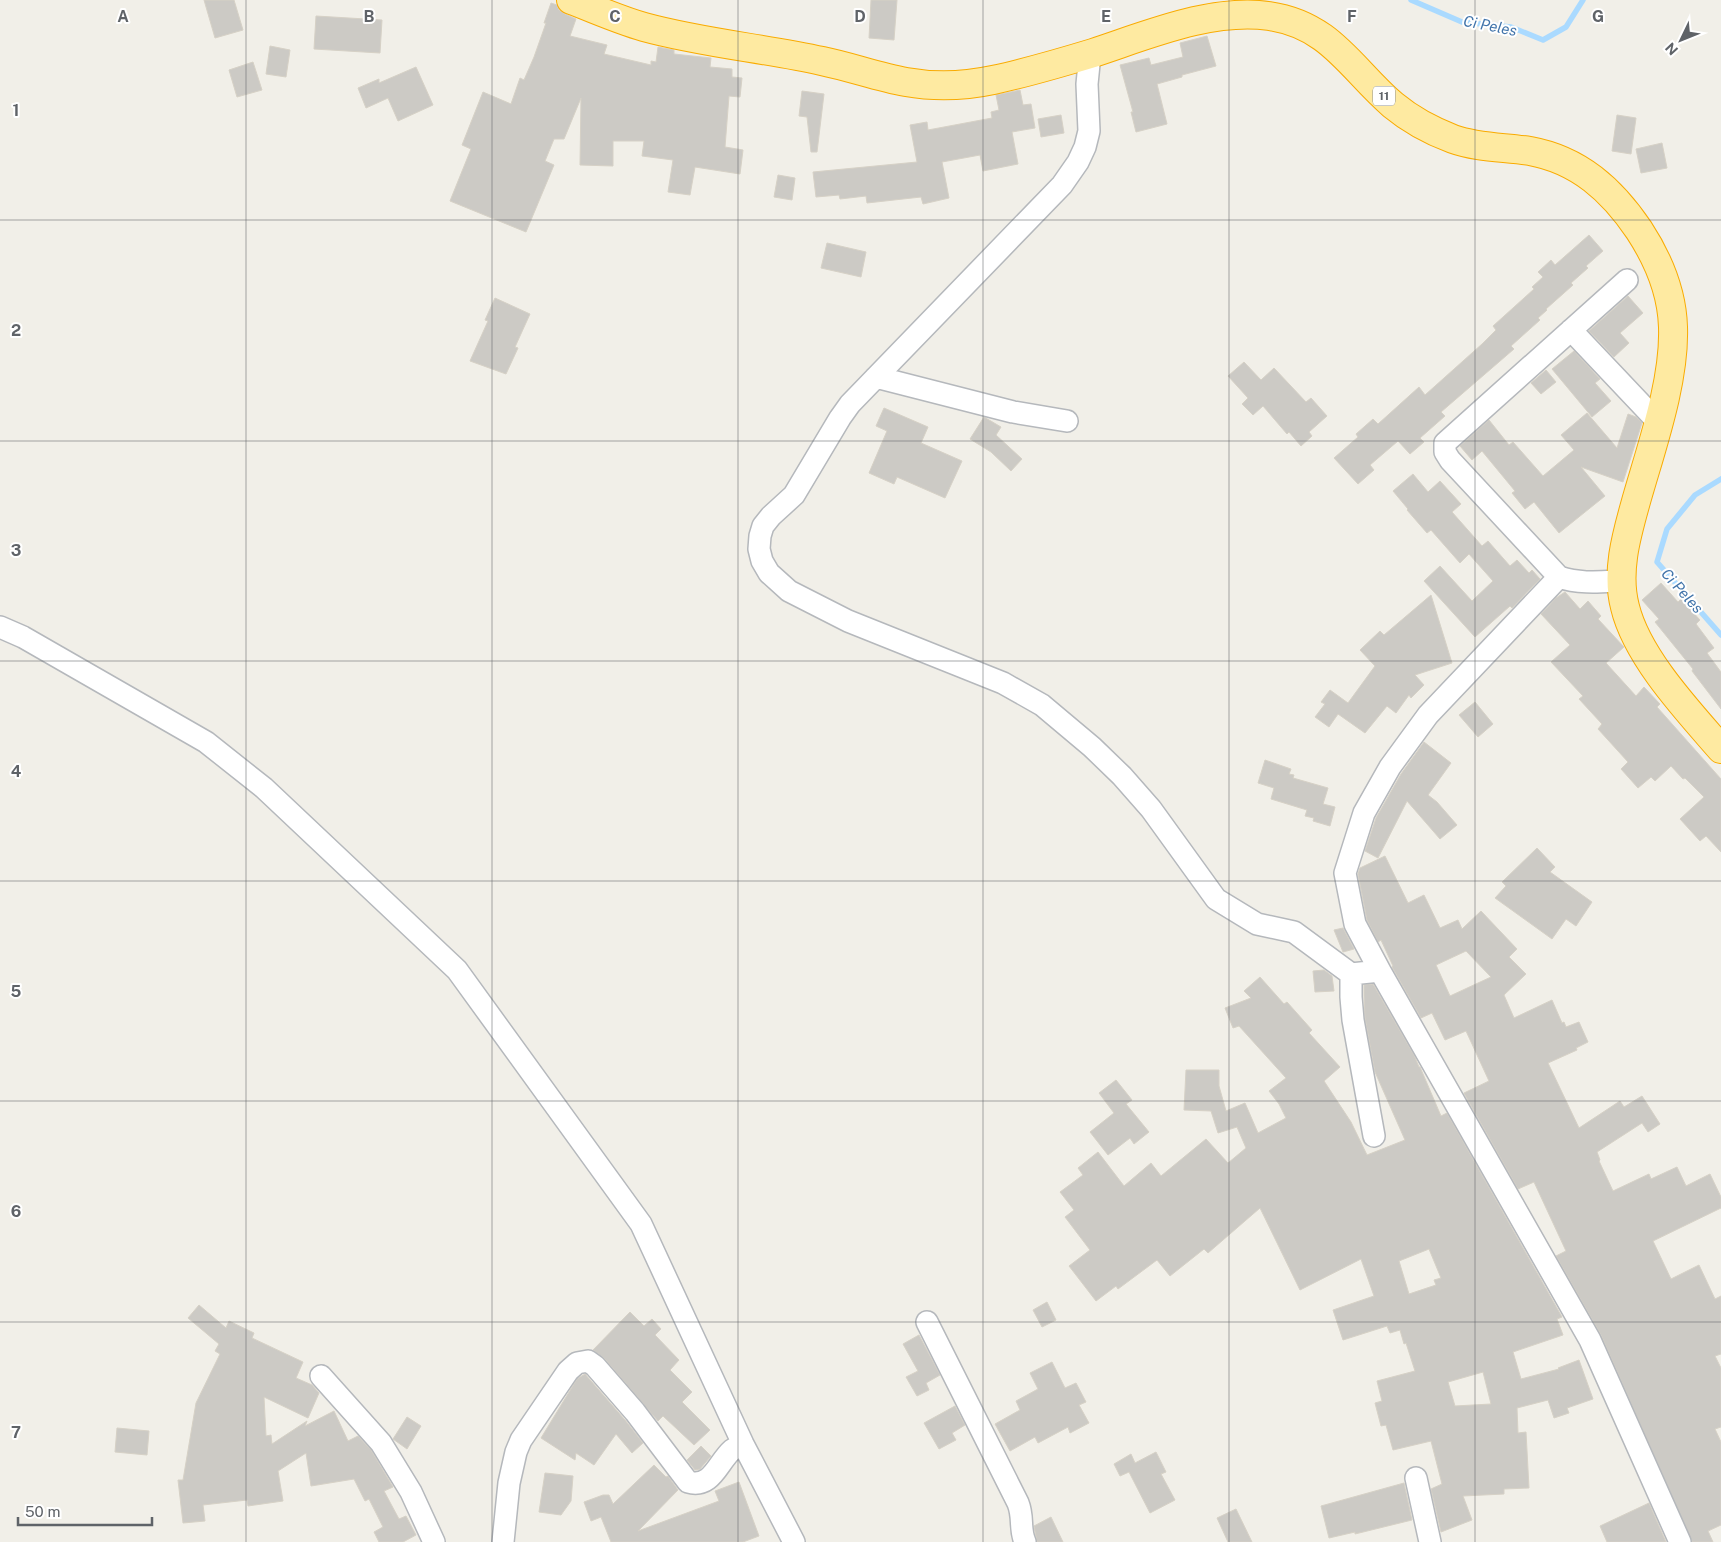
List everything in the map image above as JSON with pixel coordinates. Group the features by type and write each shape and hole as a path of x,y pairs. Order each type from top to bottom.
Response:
{"highway":[{"name":"11","path":"571,0 641,26 703,40 826,62 912,84 957,85 994,80 1090,54 1134,38 1202,19 1247,15 1267,16 1288,20 1308,27 1324,37 1392,103 1423,125 1460,141 1531,151 1558,158 1582,171 1598,182 1640,232 1655,259 1667,288 1673,327 1672,350 1664,403 1629,525 1620,581 1625,609 1640,643 1660,675 1721,749"}],"street":[{"path":"1090,54 1087,84 1089,131 1085,147 1078,162 1062,186 850,404 794,495 763,526 759,549 762,561 769,574 789,591 848,621 1003,683 1042,705 1128,782 1152,809 1216,900 1257,924 1294,932 1351,974 1380,972"},
{"path":"1620,581 1587,583 1559,577 1445,452 1446,443 1627,280"},
{"path":"1571,330 1658,422"},
{"path":"876,377 1013,412 1067,421"},
{"path":"1559,577 1428,715 1390,767 1364,812 1345,873 1355,924 1380,972 1590,1340 1680,1542"},
{"path":"0,627 23,637 206,742 264,788 457,970 641,1224 743,1444 794,1542"},
{"path":"1351,974 1353,1020 1374,1136"},
{"path":"927,1322 1018,1503 1022,1515 1021,1532 1025,1542"},
{"path":"503,1542 510,1471 520,1440 568,1371 577,1363 588,1361 595,1366 636,1412 688,1482 694,1484 703,1483 712,1476 734,1448 743,1444"},
{"path":"321,1376 381,1443 411,1492 434,1542"},
{"path":"1416,1478 1430,1542"}],"building":[{"path":"204,0 234,0 243,30 215,38"},
{"path":"871,0 897,0 894,40 869,38"},
{"path":"551,3 557,5 559,10 565,14 576,19 570,36 607,45 604,54 651,65 651,61 656,62 658,47 674,50 674,54 711,58 710,67 732,69 732,77 742,78 740,97 729,96 725,147 743,150 740,174 695,167 690,195 668,192 673,160 642,156 644,141 613,141 613,166 580,165 581,98 564,139 554,139 545,161 554,165 526,232 450,201 471,149 462,145 483,92 511,104 520,78 524,80 534,57"},
{"path":"316,16 382,20 380,53 314,49"},
{"path":"1207,36 1216,66 1157,84 1167,124 1136,132 1131,112 1133,112 1120,65 1149,58 1151,65 1183,57 1180,43"},
{"path":"270,46 290,50 286,77 266,74"},
{"path":"253,62 262,90 237,97 229,70"},
{"path":"416,67 433,105 398,121 388,98 366,108 358,88 379,79 379,83"},
{"path":"1020,90 1023,105 1031,104 1035,128 1012,132 1018,164 983,171 980,155 942,162 949,198 923,204 921,197 867,203 866,196 840,199 839,195 816,197 813,172 917,162 910,125 927,122 928,130 992,118 991,112 999,110 996,95"},
{"path":"802,91 824,94 817,152 811,152 807,117 799,116"},
{"path":"1061,115 1064,133 1041,137 1038,119"},
{"path":"1617,115 1636,118 1631,154 1612,151"},
{"path":"1662,143 1667,168 1641,173 1636,149"},
{"path":"778,175 795,178 792,200 774,197"},
{"path":"1589,235 1603,251 1571,283 1573,285 1546,309 1538,318 1540,320 1511,346 1514,349 1441,412 1445,416 1420,438 1424,442 1410,454 1398,441 1370,465 1374,470 1358,484 1334,458 1358,437 1356,434 1373,419 1378,424 1419,387 1425,395 1482,344 1496,330 1493,326 1534,289 1532,287 1543,277 1538,272 1551,260 1555,265"},
{"path":"827,243 866,252 861,277 821,268"},
{"path":"1628,296 1643,313 1620,333 1629,343 1614,357 1589,331"},
{"path":"495,298 530,314 515,347 518,348 506,374 470,361 488,321 485,320"},
{"path":"1574,351 1600,379 1595,383 1611,401 1592,417 1552,369"},
{"path":"1244,362 1261,380 1274,368 1306,402 1311,398 1327,416 1309,432 1312,436 1301,446 1289,432 1287,434 1263,406 1253,415 1242,404 1248,398 1228,376"},
{"path":"1546,370 1556,382 1541,394 1531,383"},
{"path":"884,408 928,427 921,443 962,461 945,498 897,477 894,484 869,473 887,431 876,426"},
{"path":"1587,413 1617,448 1628,414 1636,417 1642,423 1623,482 1581,467 1605,496 1559,533 1534,502 1525,509 1512,493 1515,491 1482,451 1472,460 1460,446 1489,420 1509,445 1513,442 1543,476 1574,450 1561,435"},
{"path":"984,417 1001,427 996,435 1022,459 1011,471 991,452 970,439"},
{"path":"1413,474 1428,492 1440,481 1461,504 1452,512 1482,546 1488,541 1510,566 1517,560 1529,573 1532,570 1540,579 1512,608 1510,606 1475,637 1424,581 1440,566 1472,601 1493,581 1469,554 1460,563 1431,530 1427,533 1407,510 1393,491"},
{"path":"1661,583 1678,602 1681,599 1700,620 1696,624 1714,648 1707,653 1721,672 1721,709 1692,671 1693,669 1655,622 1659,619 1642,600"},
{"path":"1565,592 1580,609 1588,601 1601,616 1598,619 1624,647 1606,663 1636,696 1644,687 1660,704 1657,707 1721,779 1721,852 1706,836 1700,841 1680,819 1704,797 1671,766 1655,781 1651,777 1638,788 1621,769 1628,762 1598,729 1602,724 1579,699 1583,696 1551,662 1570,645 1541,614 1556,598"},
{"path":"1431,595 1452,663 1415,675 1424,685 1411,698 1409,695 1396,713 1387,706 1365,733 1338,714 1329,727 1315,717 1325,704 1321,702 1330,690 1348,703 1375,666 1360,650 1380,631 1384,635"},
{"path":"1475,702 1493,724 1478,737 1459,715"},
{"path":"1424,742 1451,763 1428,795 1437,802 1457,825 1440,839 1407,801 1378,858 1365,851 1376,818 1401,774"},
{"path":"1265,760 1291,769 1289,774 1294,775 1293,778 1328,788 1323,804 1335,807 1330,826 1313,821 1314,818 1305,816 1307,810 1271,799 1274,788 1258,783"},
{"path":"1537,848 1555,867 1550,872 1592,902 1576,926 1566,919 1552,939 1495,898 1506,886 1502,882"},
{"path":"1385,856 1408,903 1424,895 1440,928 1458,920 1462,929 1481,911 1517,949 1509,957 1526,974 1504,995 1514,1018 1552,1000 1562,1023 1564,1022 1566,1027 1579,1022 1588,1042 1576,1048 1577,1050 1548,1063 1579,1128 1620,1101 1624,1107 1642,1096 1660,1124 1648,1132 1642,1123 1597,1152 1599,1161 1613,1191 1649,1174 1651,1179 1677,1167 1686,1186 1710,1174 1721,1197 1721,1208 1653,1241 1671,1279 1699,1265 1715,1299 1721,1296 1721,1354 1715,1356 1721,1368 1721,1427 1715,1429 1721,1442 1721,1525 1708,1531 1713,1542 1692,1542 1601,1335 1556,1256 1566,1251 1534,1182 1518,1189 1464,1093 1489,1081 1466,1031 1445,1040 1432,1013 1421,1018 1392,967 1381,940 1378,942 1367,920 1358,874 1360,868","holes":["1466,951 1491,977 1450,996 1436,965"]},
{"path":"1343,928 1354,949 1343,952 1334,930"},
{"path":"1324,970 1332,976 1334,991 1315,992 1313,971"},
{"path":"1260,977 1284,1004 1287,1002 1312,1030 1309,1033 1340,1067 1324,1081 1351,1122 1367,1155 1405,1140 1375,1072 1365,1018 1364,996 1364,985 1373,984 1414,1055 1441,1116 1447,1113 1562,1317 1557,1319 1563,1335 1513,1352 1521,1379 1559,1369 1579,1360 1593,1399 1567,1408 1569,1413 1554,1418 1548,1400 1517,1408 1518,1433 1526,1432 1529,1488 1504,1489 1504,1494 1463,1496 1472,1520 1441,1532 1431,1489 1442,1484 1431,1441 1393,1450 1386,1425 1381,1426 1375,1403 1382,1401 1377,1381 1415,1371 1400,1330 1390,1333 1387,1326 1343,1340 1333,1310 1374,1296 1361,1259 1300,1290 1260,1208 1208,1253 1204,1249 1170,1276 1157,1260 1118,1289 1116,1286 1096,1301 1069,1266 1090,1250 1065,1217 1074,1210 1060,1192 1083,1175 1078,1168 1098,1152 1124,1186 1151,1163 1161,1176 1206,1139 1228,1163 1246,1148 1237,1127 1218,1133 1211,1111 1184,1110 1186,1070 1219,1070 1219,1086 1226,1111 1245,1103 1258,1133 1286,1118 1279,1104 1269,1091 1286,1078 1239,1026 1233,1028 1225,1008 1251,998 1244,991","holes":["1429,1249 1441,1278 1434,1280 1436,1285 1409,1294 1399,1261","1483,1372 1491,1404 1455,1406 1448,1382"]},
{"path":"1116,1080 1132,1100 1126,1104 1149,1132 1134,1144 1130,1138 1108,1155 1090,1132 1114,1113 1099,1093"},
{"path":"1047,1302 1056,1320 1042,1327 1033,1310"},
{"path":"199,1305 226,1328 229,1321 254,1333 252,1338 303,1362 296,1378 312,1385 319,1393 308,1418 264,1397 266,1436 271,1435 272,1444 307,1421 305,1426 334,1411 348,1441 358,1436 371,1450 393,1487 384,1491 399,1519 406,1516 416,1535 403,1542 379,1542 374,1532 383,1527 369,1499 365,1501 354,1479 311,1486 306,1453 278,1471 283,1501 248,1506 247,1500 203,1505 205,1521 183,1523 178,1480 183,1480 196,1403 220,1354 215,1351 219,1344 188,1318"},
{"path":"630,1312 644,1326 652,1319 661,1329 655,1335 679,1360 670,1370 692,1392 682,1402 710,1430 694,1445 663,1416 658,1421 604,1358 593,1350"},
{"path":"919,1335 940,1375 926,1383 929,1390 917,1396 906,1377 918,1371 903,1344"},
{"path":"1052,1362 1065,1388 1076,1383 1086,1402 1079,1405 1089,1423 1070,1433 1068,1427 1038,1443 1035,1437 1010,1451 995,1424 1020,1410 1016,1401 1038,1389 1030,1373"},
{"path":"585,1374 643,1443 632,1453 616,1434 594,1465 576,1453 575,1460 541,1438 577,1379"},
{"path":"955,1406 965,1425 952,1433 956,1440 939,1449 924,1423"},
{"path":"407,1417 421,1426 407,1449 393,1439"},
{"path":"117,1428 149,1431 147,1455 115,1452"},
{"path":"701,1446 711,1456 700,1469 695,1470 687,1460"},
{"path":"1156,1452 1166,1472 1161,1474 1175,1500 1150,1513 1129,1472 1120,1476 1114,1464 1131,1454 1135,1463"},
{"path":"654,1465 666,1477 668,1476 678,1490 638,1531 719,1501 715,1491 739,1482 759,1536 743,1542 611,1542 601,1517 591,1521 584,1502 603,1495 609,1495 613,1504"},
{"path":"545,1473 573,1476 571,1501 561,1515 539,1512"},
{"path":"1404,1483 1412,1520 1355,1534 1355,1532 1329,1538 1321,1506"},
{"path":"1649,1503 1666,1542 1607,1542 1600,1526"},
{"path":"1236,1509 1252,1542 1228,1542 1217,1518"},
{"path":"1051,1517 1063,1542 1037,1542 1034,1526"}],"waterway":[{"name":"Ci Peles","path":"1411,0 1462,22 1511,27 1543,40 1566,27 1583,0"},
{"name":"Ci Peles","path":"1721,479 1695,495 1667,529 1657,562 1721,635"}]}
